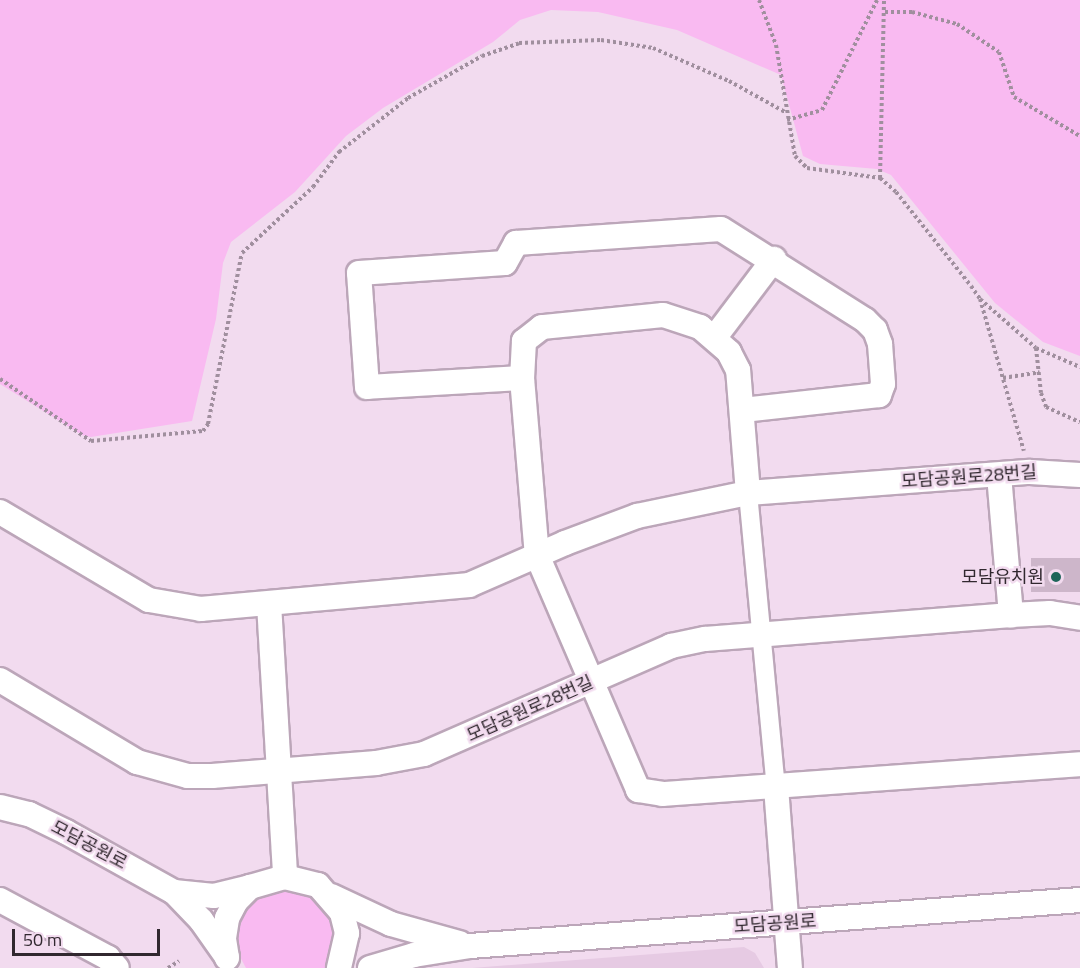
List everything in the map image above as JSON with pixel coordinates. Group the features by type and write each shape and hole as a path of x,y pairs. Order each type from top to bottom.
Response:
{"street":[{"path":"522,378 367,387 359,273 505,262 516,243 708,227 721,229 824,290 875,330 883,384 879,395 871,399 742,410"},
{"path":"715,337 774,259"},
{"path":"790,968 776,787 759,634 738,370 729,352 715,337 683,319 663,315 542,327 524,341 522,378 537,555 589,683 638,790 663,794 776,787 1080,764"},
{"name":"모담공원로28번길","path":"0,512 149,600 201,609 469,585 537,555 637,516 747,494 1030,472 1080,475"},
{"path":"999,475 1011,615"},
{"path":"269,604 285,877"},
{"name":"모담공원로28번길","path":"0,680 107,746 164,771 212,776 402,760 424,754 671,646 759,634 1011,615 1050,613 1080,618"},
{"name":"모담공원로","path":"0,807 29,814 66,832 174,892"},
{"path":"174,892 214,896 285,877 302,879 331,896 391,924 470,946"},
{"path":"230,965 224,938 227,918 236,901 250,887"},
{"path":"174,892 201,920 230,965"},
{"path":"331,896 342,913 347,933 339,968"},
{"path":"0,900 99,952 117,968"},
{"name":"모담공원로","path":"470,946 1080,900"},
{"path":"370,968 414,955 470,946"}],"path":[{"path":"759,0 776,45 780,83 795,156 807,168 880,178 896,192 980,299 1036,348 1080,367"},
{"path":"787,120 822,110 876,0"},
{"path":"880,178 884,0"},
{"path":"885,12 912,12 957,24 999,52 1014,97 1080,136"},
{"path":"0,379 91,441 203,431 208,423 242,253 298,202 339,153 408,98 482,56 519,43 601,40 653,48 729,81 785,112"},
{"path":"980,299 1030,472"},
{"path":"1036,348 1046,407 1080,422"},
{"path":"1003,378 1040,372"},
{"path":"168,968 179,961"}],"shaded area":[{"path":"0,0 1080,0 1080,356 1043,342 995,303 891,175 877,169 820,164 803,156 781,75 677,30 598,12 551,10 520,20 493,42 383,108 346,136 295,192 231,242 223,263 216,319 192,421 91,437 82,435 0,384"},
{"path":"285,888 312,896 331,918 335,934 325,968 246,968 238,953 236,938 245,908 257,897"},
{"path":"744,947 755,953 764,968 472,968"}],"building":[{"name":"모담유치원","path":"1031,558 1080,558 1080,592 1031,592"}],"place":[{"name":"모담유치원","path":"1056,577"}]}
